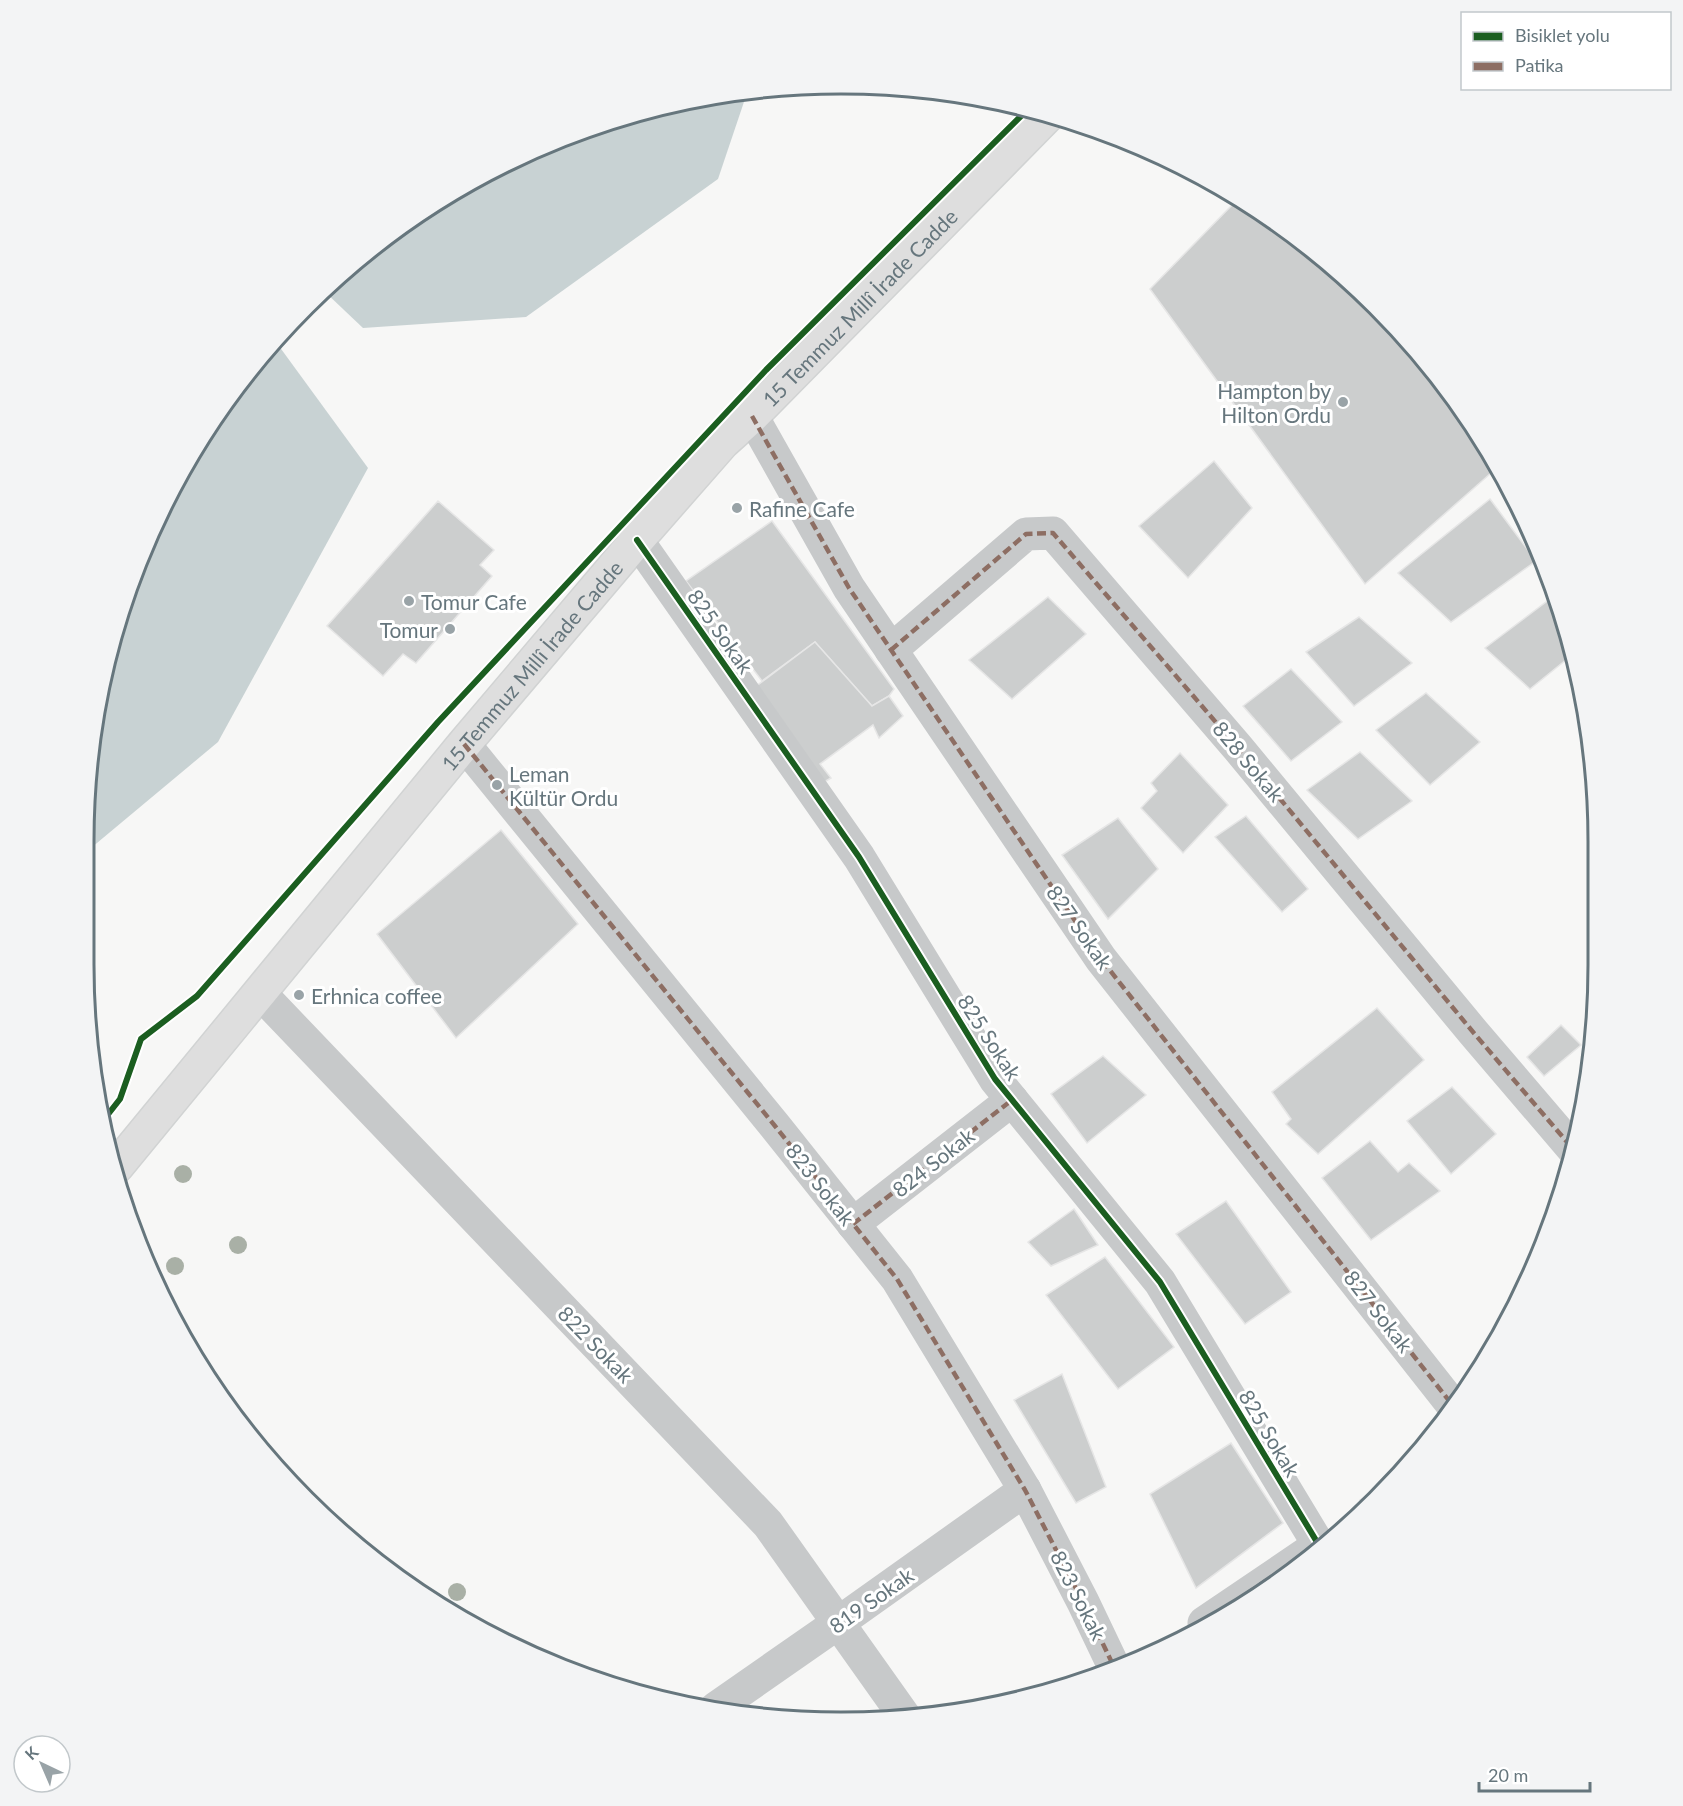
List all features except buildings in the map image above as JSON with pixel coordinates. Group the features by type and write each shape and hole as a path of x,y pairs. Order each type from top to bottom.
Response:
{"main road":[{"name":"15 Temmuz Millî İrade Cadde","path":"121,1161 464,744 723,442 752,416 1041,122"}],"street":[{"name":"827 Sokak","path":"752,416 849,588 1101,959 1448,1400"},
{"name":"828 Sokak","path":"891,650 1026,534 1053,533 1239,748 1473,1032 1567,1142"},
{"name":"825 Sokak","path":"637,540 859,857 995,1079 1160,1282 1316,1541"},
{"name":"823 Sokak","path":"464,744 897,1279 1025,1490 1111,1661"},
{"name":"822 Sokak","path":"260,993 768,1524 899,1709"},
{"name":"824 Sokak","path":"853,1224 1012,1100"},
{"name":"819 Sokak","path":"725,1702 1025,1490"}],"shaded area":[{"path":"744,101 718,179 526,317 363,328 330,297 387,249 426,220 511,172 556,151 601,134 648,120"},
{"path":"281,348 368,468 218,742 94,845 101,744 120,648 134,601 151,556 195,468 220,426"}],"marked path":[{"path":"752,416 849,588 1101,959 1448,1400"},
{"path":"891,650 1026,534 1053,533 1238,748 1567,1142"},
{"path":"464,744 897,1279 1025,1490 1111,1661"},
{"path":"853,1224 1012,1100"}],"cycle path":[{"path":"110,1112 120,1099 141,1039 197,996 438,722 766,370 1020,117"},
{"path":"637,540 859,857 995,1079 1160,1282 1316,1541"}],"place":[{"name":"Hampton by Hilton Ordu","path":"1343,402"},
{"name":"Rafine Cafe","path":"737,508"},
{"name":"Tomur Cafe","path":"409,601"},
{"name":"Tomur","path":"450,629"},
{"name":"Leman Kültür Ordu","path":"497,785"},
{"name":"Erhnica coffee","path":"299,995"}]}
